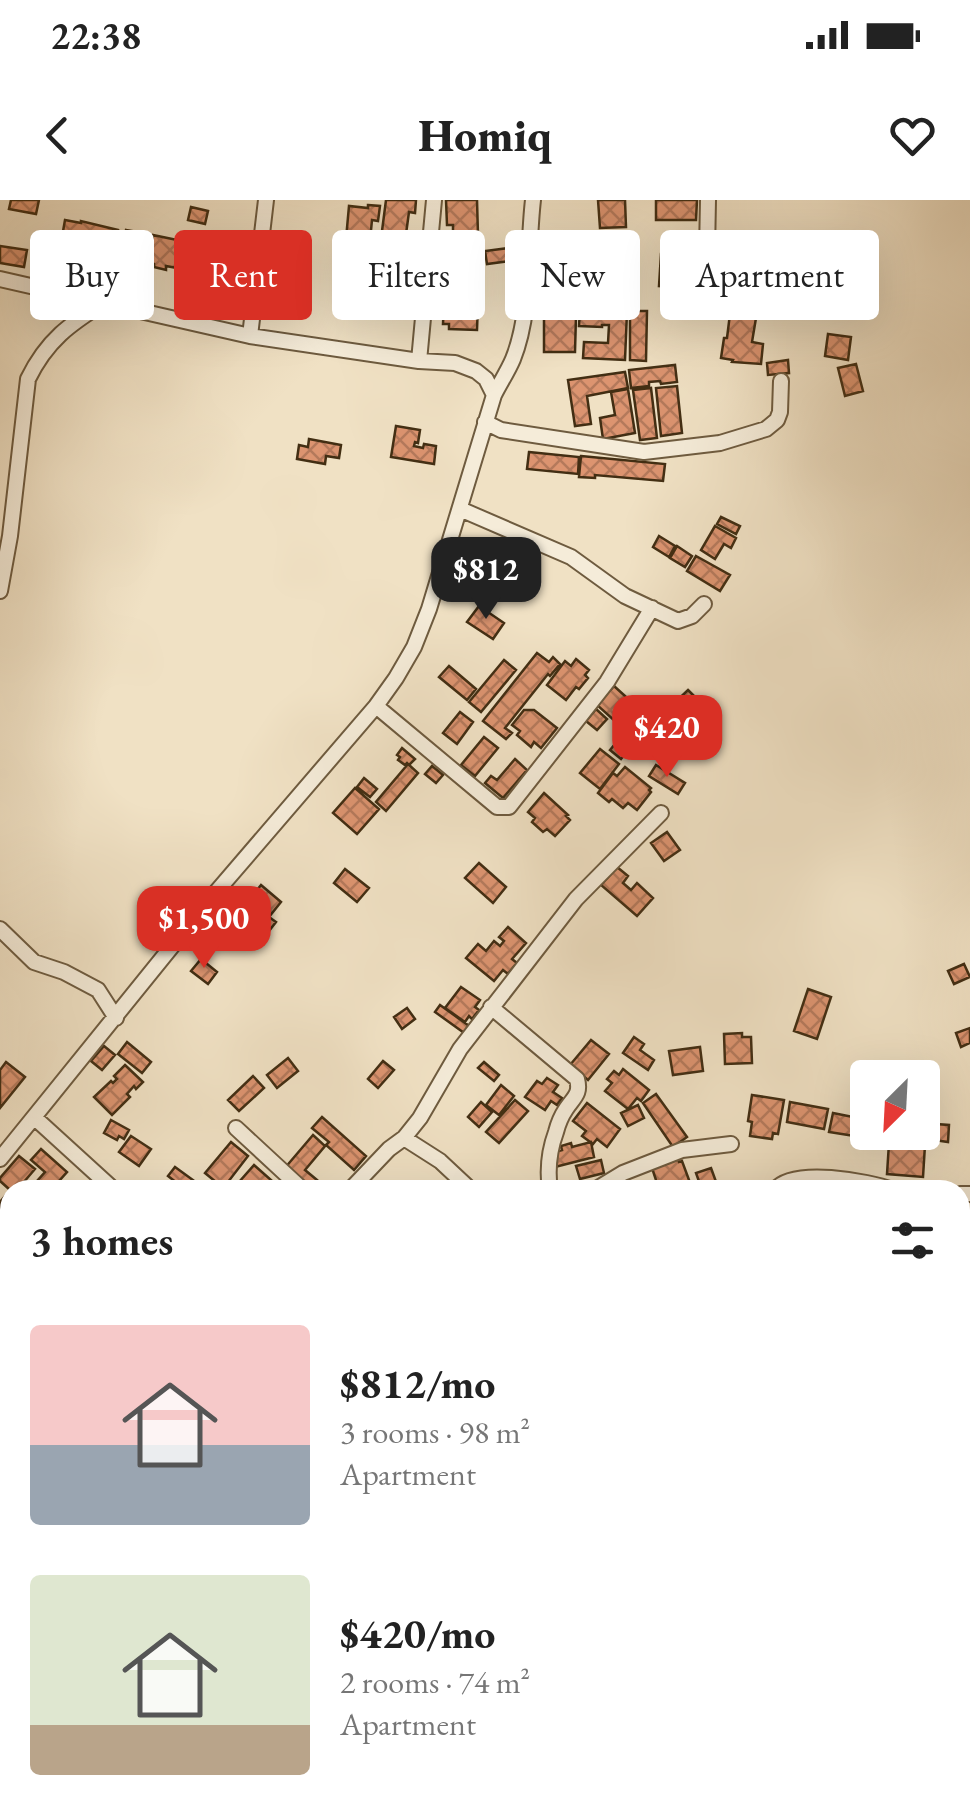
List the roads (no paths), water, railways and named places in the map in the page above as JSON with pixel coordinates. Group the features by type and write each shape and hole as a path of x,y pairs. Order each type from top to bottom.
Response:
{"street":[{"path":"250,336 266,200"},
{"path":"419,360 434,200"},
{"path":"0,1159 211,898 376,706 414,647 440,577 494,395 514,358 527,286 533,200"},
{"path":"707,230 708,200"},
{"path":"0,279 30,286"},
{"path":"154,313 250,336 455,363 476,370 494,395"},
{"path":"0,591 28,379 52,339 76,320"},
{"path":"485,422 501,430 644,452 720,443 766,429 777,420 781,381"},
{"path":"460,509 571,557 625,596 678,622 692,616 704,604"},
{"path":"376,706 498,807 509,807 607,682 652,608"},
{"path":"360,1180 420,1118 460,1049 576,899 661,813"},
{"path":"0,930 34,962 98,990 116,1018"},
{"path":"491,1007 577,1079 578,1094 566,1108 555,1133 549,1180"},
{"path":"35,1118 103,1180"},
{"path":"236,1128 292,1180"},
{"path":"404,1138 440,1161 460,1180"},
{"path":"611,1180 682,1150 732,1144"},
{"path":"792,1180 803,1177 838,1180"}]}
